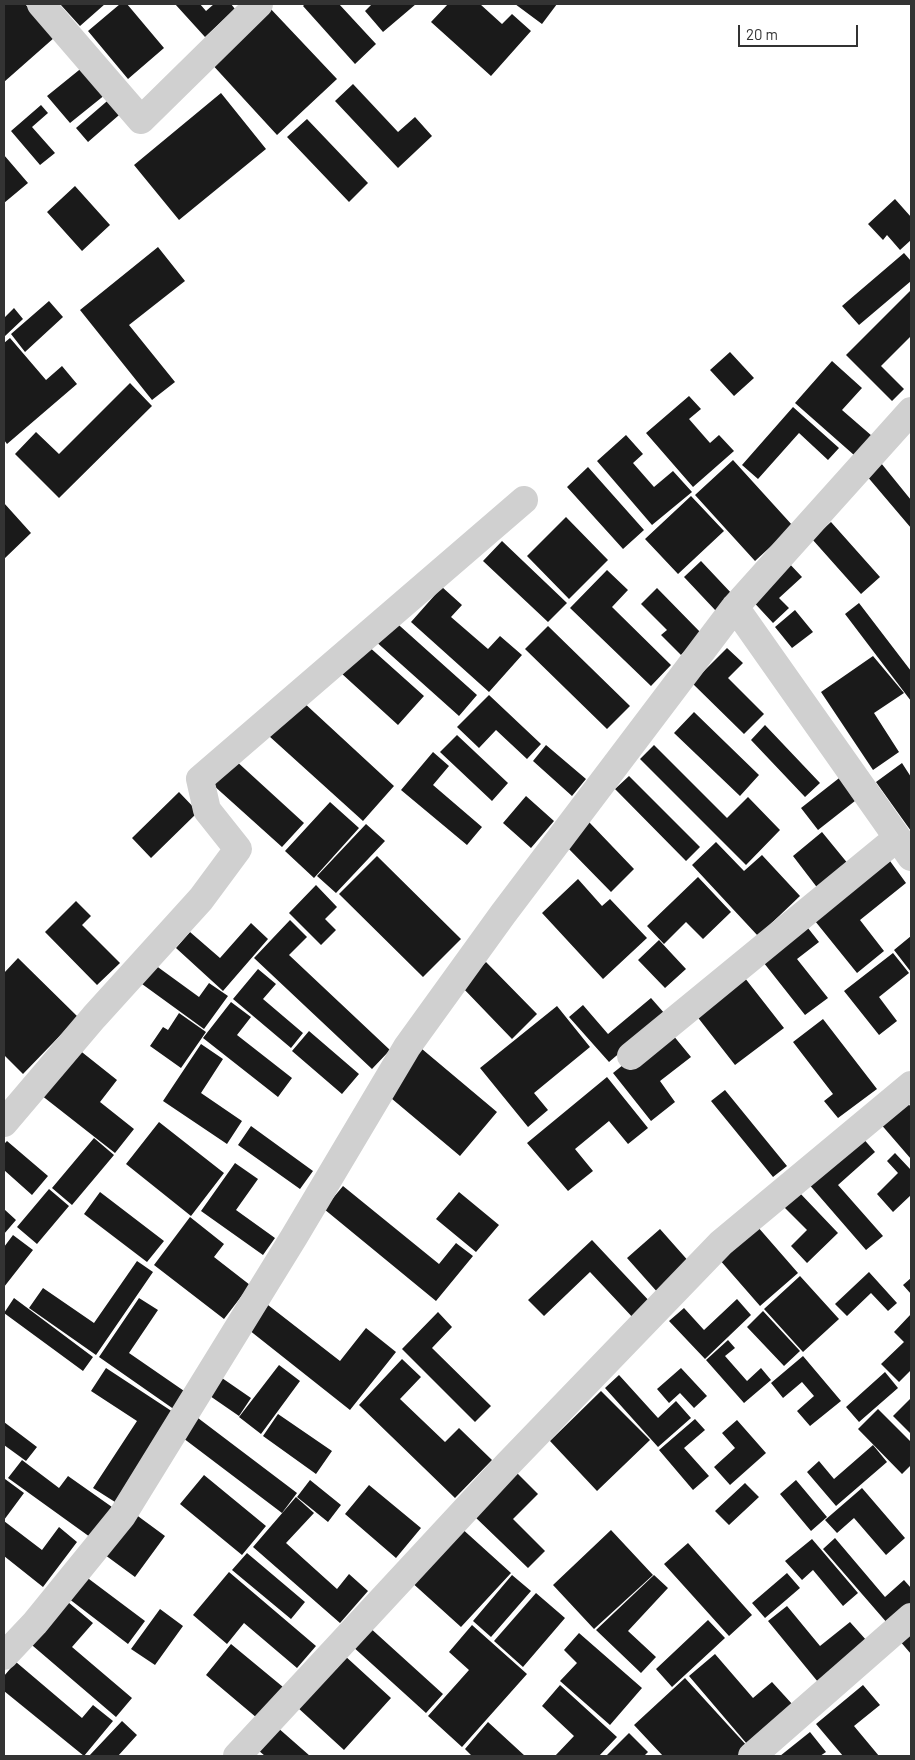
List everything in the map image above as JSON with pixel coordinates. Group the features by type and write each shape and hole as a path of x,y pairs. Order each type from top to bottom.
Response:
{"street":[{"path":"41,4 141,120 259,4"},
{"path":"4,1656 35,1623 122,1516 289,1246 407,1046 503,914 734,607 911,412"},
{"path":"4,1123 94,1017 201,899 238,849 207,810 200,778 524,500"},
{"path":"631,1056 904,848 734,607"},
{"path":"236,1756 501,1473 721,1243 911,1085"},
{"path":"752,1756 911,1617"}],"building":[{"path":"4,4 25,4 55,37 4,82"},
{"path":"60,4 105,4 80,26"},
{"path":"120,4 127,4 164,48 128,79 88,31"},
{"path":"175,4 200,4 206,11 214,4 231,4 235,9 205,37"},
{"path":"305,4 339,4 376,44 355,64 303,6"},
{"path":"372,4 416,4 383,32 365,11"},
{"path":"448,4 480,4 502,24 512,14 531,31 491,76 431,22"},
{"path":"515,4 557,4 542,24"},
{"path":"268,6 337,79 277,135 209,61"},
{"path":"89,62 111,90 70,123 47,96"},
{"path":"353,84 398,132 415,117 432,136 398,168 335,101"},
{"path":"221,93 266,149 179,220 134,165"},
{"path":"113,96 126,109 88,142 76,128"},
{"path":"41,105 48,113 32,127 55,153 40,165 11,131"},
{"path":"307,119 368,183 349,202 287,137"},
{"path":"4,155 28,183 4,203"},
{"path":"75,186 110,225 82,251 47,212"},
{"path":"895,199 911,217 911,240 900,250 887,235 883,240 868,224"},
{"path":"158,247 185,281 129,325 175,382 152,400 80,310"},
{"path":"904,253 911,261 911,281 859,325 842,306"},
{"path":"911,290 911,336 881,366 904,389 892,401 846,355"},
{"path":"49,301 63,317 25,352 11,334"},
{"path":"14,308 23,319 4,337 4,318"},
{"path":"10,338 46,380 62,366 77,384 7,444 4,440 4,343"},
{"path":"730,352 754,378 734,396 710,370"},
{"path":"832,361 862,388 842,410 872,436 854,455 795,403"},
{"path":"130,383 152,406 59,498 15,454 36,432 59,454"},
{"path":"689,396 701,409 689,419 710,443 719,435 734,451 693,487 646,433"},
{"path":"793,407 839,448 828,460 799,433 758,479 742,465"},
{"path":"626,435 643,454 633,463 654,487 673,471 692,492 652,525 597,461"},
{"path":"733,460 793,526 755,561 695,495"},
{"path":"881,463 911,500 911,528 866,475"},
{"path":"588,467 644,530 623,549 567,487"},
{"path":"691,496 724,531 678,574 645,539"},
{"path":"4,503 31,533 4,559"},
{"path":"566,517 608,560 569,599 527,556"},
{"path":"831,522 880,577 861,594 812,539"},
{"path":"502,541 567,603 548,622 483,561"},
{"path":"786,560 802,577 779,598 789,608 773,623 748,596"},
{"path":"701,561 733,595 716,611 684,577"},
{"path":"607,570 628,590 612,607 671,665 651,686 570,608"},
{"path":"442,587 462,605 451,617 488,649 500,636 522,655 489,692 411,622"},
{"path":"657,588 702,634 681,655 661,635 667,630 641,604"},
{"path":"859,603 911,671 911,701 845,614"},
{"path":"795,610 813,632 792,648 775,627"},
{"path":"391,618 477,695 459,716 373,639"},
{"path":"548,626 630,706 607,729 525,649"},
{"path":"367,645 424,696 398,725 341,673"},
{"path":"727,648 743,663 728,678 764,714 744,734 692,683"},
{"path":"873,656 904,693 874,713 899,752 873,770 821,692"},
{"path":"489,695 541,744 527,759 496,730 479,748 457,727"},
{"path":"302,701 394,786 363,821 269,736"},
{"path":"694,712 759,775 740,796 674,733"},
{"path":"765,725 820,783 805,797 751,740"},
{"path":"457,735 508,783 492,801 440,752"},
{"path":"546,745 586,779 572,796 533,761"},
{"path":"654,745 727,818 748,797 780,830 746,865 640,759"},
{"path":"433,752 449,766 433,785 482,827 467,845 401,790"},
{"path":"234,759 304,823 282,847 212,784"},
{"path":"902,763 911,777 911,831 876,782"},
{"path":"843,775 860,797 818,830 801,808"},
{"path":"629,776 700,847 686,861 615,789"},
{"path":"179,792 198,812 151,858 132,838"},
{"path":"526,796 554,821 531,848 503,823"},
{"path":"330,802 359,828 314,878 285,851"},
{"path":"589,822 634,869 611,892 565,845"},
{"path":"366,824 385,841 336,893 317,876"},
{"path":"822,832 849,865 819,890 793,856"},
{"path":"716,842 744,871 762,855 800,896 758,936 692,865"},
{"path":"377,856 461,939 423,977 339,894"},
{"path":"890,861 906,883 860,920 884,951 857,973 815,921"},
{"path":"698,877 731,912 703,939 686,922 664,944 647,926"},
{"path":"578,879 602,906 610,899 647,938 603,979 542,913"},
{"path":"316,885 337,907 325,919 336,930 321,945 289,913"},
{"path":"76,901 91,916 82,925 120,963 97,985 45,932"},
{"path":"290,920 307,937 289,955 390,1050 372,1069 254,958"},
{"path":"251,923 268,939 223,991 176,948 190,932 220,958"},
{"path":"804,923 819,942 797,959 828,998 805,1015 760,958"},
{"path":"911,936 911,972 894,950"},
{"path":"659,940 686,969 665,988 638,960"},
{"path":"893,953 909,973 879,997 897,1021 879,1035 844,991"},
{"path":"18,958 78,1017 23,1074 4,1055 4,973"},
{"path":"486,962 537,1014 512,1039 461,986"},
{"path":"155,965 199,997 209,983 228,996 204,1029 142,984"},
{"path":"258,969 276,984 263,999 303,1033 291,1048 233,999"},
{"path":"741,973 784,1028 735,1065 692,1010"},
{"path":"651,998 665,1014 609,1062 569,1017 583,1005 608,1034"},
{"path":"231,1002 251,1017 237,1035 292,1078 278,1097 203,1038"},
{"path":"557,1006 590,1047 534,1093 548,1110 528,1127 480,1068"},
{"path":"179,1013 206,1032 181,1068 150,1046 163,1027 168,1030"},
{"path":"823,1019 877,1089 838,1118 824,1101 833,1094 793,1042"},
{"path":"668,1029 691,1057 660,1081 675,1102 651,1121 613,1073"},
{"path":"309,1031 359,1074 342,1094 292,1051"},
{"path":"201,1044 223,1059 201,1093 242,1121 227,1144 163,1101"},
{"path":"78,1049 117,1080 100,1102 134,1129 115,1153 41,1095"},
{"path":"422,1049 497,1112 460,1156 385,1093"},
{"path":"607,1077 648,1128 628,1144 609,1121 575,1149 593,1171 568,1191 527,1143"},
{"path":"725,1090 787,1166 773,1177 711,1101"},
{"path":"905,1100 911,1107 911,1159 879,1122"},
{"path":"159,1122 224,1173 191,1216 126,1164"},
{"path":"251,1126 313,1171 300,1189 238,1145"},
{"path":"861,1136 875,1152 838,1185 883,1236 866,1250 807,1182"},
{"path":"94,1138 114,1155 72,1205 52,1188"},
{"path":"7,1141 48,1176 32,1195 4,1170 4,1144"},
{"path":"895,1153 911,1170 911,1195 893,1212 877,1194 898,1173 887,1161"},
{"path":"235,1163 258,1179 236,1210 275,1238 263,1255 201,1211"},
{"path":"343,1186 439,1264 456,1243 473,1256 436,1301 324,1209"},
{"path":"49,1189 69,1206 37,1244 17,1227"},
{"path":"797,1190 838,1233 807,1263 791,1246 807,1230 782,1205"},
{"path":"100,1192 164,1241 147,1262 84,1214"},
{"path":"459,1192 499,1225 476,1252 436,1219"},
{"path":"4,1209 16,1220 4,1234"},
{"path":"190,1217 224,1244 214,1257 250,1285 224,1319 154,1265"},
{"path":"757,1226 798,1273 760,1306 719,1259"},
{"path":"660,1229 691,1264 659,1294 627,1258"},
{"path":"13,1235 33,1250 4,1287 4,1247"},
{"path":"592,1240 653,1305 636,1321 590,1272 544,1316 528,1300"},
{"path":"137,1261 153,1272 96,1355 29,1308 43,1288 94,1323"},
{"path":"869,1272 897,1303 888,1311 871,1293 847,1316 835,1304"},
{"path":"800,1276 839,1319 803,1352 764,1309"},
{"path":"911,1278 911,1294 903,1285"},
{"path":"14,1298 93,1357 83,1371 4,1313"},
{"path":"139,1298 158,1310 129,1353 187,1393 175,1410 99,1357"},
{"path":"737,1299 751,1315 705,1359 669,1321 684,1308 704,1330"},
{"path":"268,1305 340,1361 366,1328 396,1352 350,1410 249,1330"},
{"path":"763,1311 800,1351 784,1366 747,1327"},
{"path":"438,1312 452,1327 432,1348 491,1406 475,1422 402,1349"},
{"path":"911,1314 911,1370 899,1382 881,1364 904,1342 894,1332"},
{"path":"728,1340 735,1348 725,1356 747,1381 761,1368 771,1380 744,1403 706,1360"},
{"path":"803,1356 841,1401 810,1426 797,1411 814,1396 802,1382 783,1398 771,1383"},
{"path":"402,1359 421,1377 400,1399 445,1442 459,1428 492,1460 455,1498 359,1405"},
{"path":"279,1365 300,1381 261,1434 239,1417"},
{"path":"106,1368 173,1412 115,1502 93,1488 137,1421 91,1391"},
{"path":"681,1368 707,1396 694,1408 680,1393 669,1403 657,1389"},
{"path":"885,1372 898,1388 859,1422 846,1407"},
{"path":"619,1375 658,1418 676,1401 691,1418 658,1447 605,1388"},
{"path":"222,1378 251,1398 239,1416 210,1396"},
{"path":"601,1391 650,1440 597,1491 550,1441"},
{"path":"911,1398 911,1434 893,1416"},
{"path":"878,1409 911,1442 911,1465 902,1474 858,1429"},
{"path":"278,1414 332,1451 316,1474 263,1436"},
{"path":"198,1418 297,1493 282,1513 183,1438"},
{"path":"695,1419 705,1430 684,1448 709,1476 693,1490 659,1450"},
{"path":"737,1420 766,1453 730,1485 714,1467 735,1448 722,1433"},
{"path":"4,1422 37,1447 26,1461 4,1445"},
{"path":"873,1445 887,1462 836,1506 807,1472 819,1461 834,1479"},
{"path":"22,1460 59,1488 68,1476 112,1507 90,1537 8,1478"},
{"path":"516,1472 538,1494 513,1519 545,1551 528,1568 473,1515"},
{"path":"204,1475 266,1526 242,1555 180,1504"},
{"path":"4,1480 24,1493 4,1520"},
{"path":"310,1480 341,1505 328,1522 297,1497"},
{"path":"796,1480 827,1517 811,1531 780,1494"},
{"path":"745,1483 759,1497 729,1525 715,1511"},
{"path":"369,1485 421,1528 396,1558 345,1514"},
{"path":"862,1488 905,1538 886,1555 854,1518 837,1533 825,1520"},
{"path":"296,1497 314,1513 286,1543 337,1589 349,1574 368,1591 340,1623 253,1547"},
{"path":"131,1511 165,1536 135,1577 101,1552"},
{"path":"4,1521 42,1550 59,1527 77,1542 43,1587 4,1556"},
{"path":"459,1526 511,1573 461,1627 409,1580"},
{"path":"611,1530 653,1575 594,1629 553,1585"},
{"path":"835,1538 885,1597 904,1580 911,1588 911,1603 888,1624 823,1549"},
{"path":"812,1539 858,1593 843,1606 813,1570 802,1580 785,1561"},
{"path":"688,1543 752,1615 729,1636 664,1564"},
{"path":"247,1553 305,1602 291,1619 232,1570"},
{"path":"229,1572 316,1646 297,1668 244,1623 227,1644 193,1615"},
{"path":"81,1573 145,1621 128,1644 64,1595"},
{"path":"787,1573 800,1588 765,1618 752,1603"},
{"path":"512,1575 531,1591 491,1637 473,1621"},
{"path":"654,1575 668,1588 628,1631 656,1657 641,1673 596,1630"},
{"path":"536,1593 565,1618 523,1667 494,1641"},
{"path":"62,1597 93,1623 72,1647 132,1698 116,1717 26,1640"},
{"path":"787,1606 820,1646 850,1622 867,1641 818,1682 768,1621"},
{"path":"160,1609 183,1626 155,1665 131,1649"},
{"path":"708,1620 725,1638 672,1687 656,1669"},
{"path":"472,1625 527,1674 462,1747 428,1716 469,1670 449,1652"},
{"path":"368,1626 443,1694 426,1713 351,1645"},
{"path":"911,1630 911,1654 899,1640"},
{"path":"579,1633 642,1688 610,1725 560,1681 577,1663 564,1650"},
{"path":"231,1644 283,1687 257,1718 206,1675"},
{"path":"715,1654 753,1698 772,1682 793,1705 747,1744 689,1676"},
{"path":"344,1655 391,1698 344,1750 297,1707"},
{"path":"16,1662 82,1718 93,1705 113,1721 84,1756 4,1691 4,1676"},
{"path":"685,1678 748,1747 737,1756 663,1756 634,1725"},
{"path":"560,1685 617,1737 599,1756 555,1756 574,1736 542,1706"},
{"path":"863,1685 880,1705 854,1726 879,1756 843,1756 816,1724"},
{"path":"122,1721 137,1735 118,1756 89,1756"},
{"path":"488,1722 525,1756 472,1756 465,1749"},
{"path":"277,1727 310,1756 265,1756 258,1750"},
{"path":"810,1732 826,1752 820,1756 780,1756"},
{"path":"629,1733 648,1752 644,1756 606,1756"}]}
